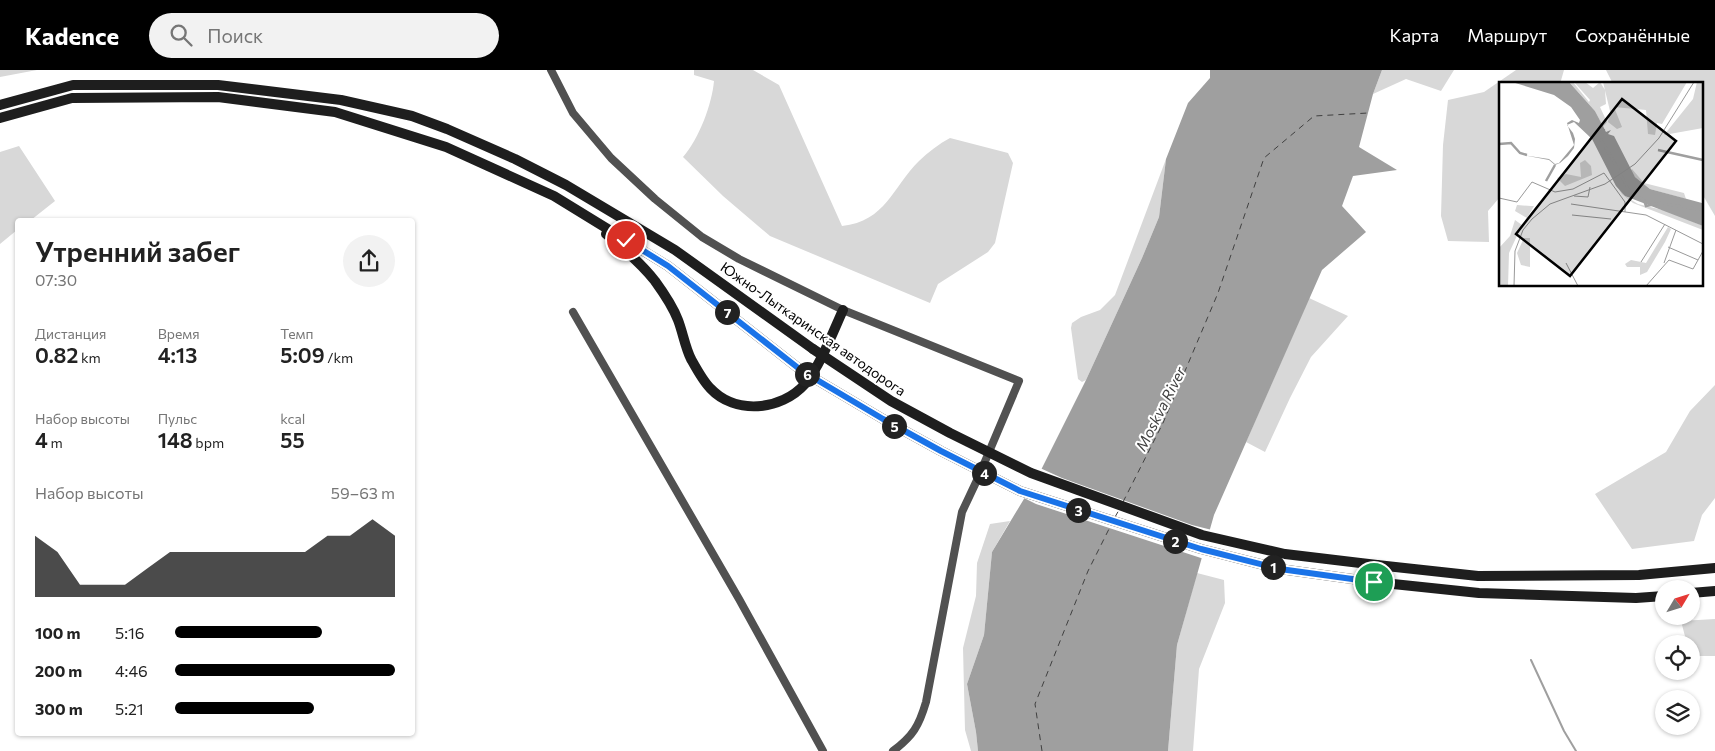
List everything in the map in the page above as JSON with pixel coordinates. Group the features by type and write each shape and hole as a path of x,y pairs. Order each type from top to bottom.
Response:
{"main road":[{"name":"Южно-Лыткаринская автодорога","path":"0,105 73,85 218,85 341,100 412,116 515,159 566,185 675,250 814,349 891,400 950,433 1031,473 1202,535 1285,554 1478,576 1640,575 1715,568"},
{"path":"0,118 72,98 218,97 335,112 446,147 554,196 668,266 802,371 941,451 1020,491 1201,549 1280,569 1374,582 1479,593 1636,598 1655,597"},
{"path":"583,214 629,254 655,281 678,318 691,359 709,387 722,397 737,404 769,405 785,400 799,390 814,371 844,310"},
{"path":"1700,592 1715,591"}],"street":[{"path":"551,70 573,113 611,158 655,199 709,242 738,259 844,310 1019,381 962,512 926,702 920,724 905,742 893,751"},
{"path":"573,312 763,641 823,751"}],"shaded area":[{"path":"0,70 37,70 0,77"},
{"path":"694,70 753,70 779,85 842,226 869,218 879,210 919,161 934,148 950,138 1008,153 1013,163 995,243 988,252 938,284 930,303 770,236 723,196 683,157 689,150 704,121 713,90 714,81 694,75"},
{"path":"1382,70 1454,70 1441,91 1406,79 1373,94"},
{"path":"1516,70 1564,70 1561,82 1499,82 1499,198 1488,211 1489,242 1448,241 1441,216 1443,145 1448,100 1484,92"},
{"path":"1606,70 1715,70 1715,216 1702,194 1702,82 1612,82"},
{"path":"19,146 55,201 34,218 15,218 15,232 0,244 0,152"},
{"path":"1166,159 1159,217 1086,380 1082,382 1078,379 1071,328 1072,323 1081,317 1100,310 1115,295"},
{"path":"1309,298 1348,316 1311,357 1265,452 1246,442"},
{"path":"1715,385 1715,498 1702,515 1694,541 1632,549 1595,494 1666,452 1690,411"},
{"path":"1010,521 992,552 984,635 967,684 978,751 971,751 965,730 963,648 976,596 977,563 990,524"},
{"path":"1197,573 1224,580 1225,603 1199,669 1193,751 1168,751 1177,645"},
{"path":"1715,619 1715,656 1700,656 1700,635 1685,635 1682,625 1700,625 1700,620"}],"water":[{"name":"Moskva River","path":"1210,70 1382,70 1373,94 1359,147 1397,170 1353,176 1342,206 1366,232 1322,270 1214,515 1177,645 1168,751 978,751 967,684 984,635 992,552 1039,474 1086,380 1142,258 1159,217 1166,159 1188,103 1210,78"}],"pier":[{"path":"1040,468 1062,478 1192,525 1212,530 1204,559 1036,504 1022,497"}],"waterway":[{"path":"1531,660 1564,731 1576,751"}],"ferry route":[{"path":"1123,502 1163,423 1218,293 1264,158 1314,116 1368,113"},
{"path":"1115,517 1119,510"},
{"path":"1042,751 1035,704 1088,571 1111,525"}],"route":[{"path":"626,240 668,266 802,371 941,451 1020,491 1201,549 1280,569 1374,582"}]}
